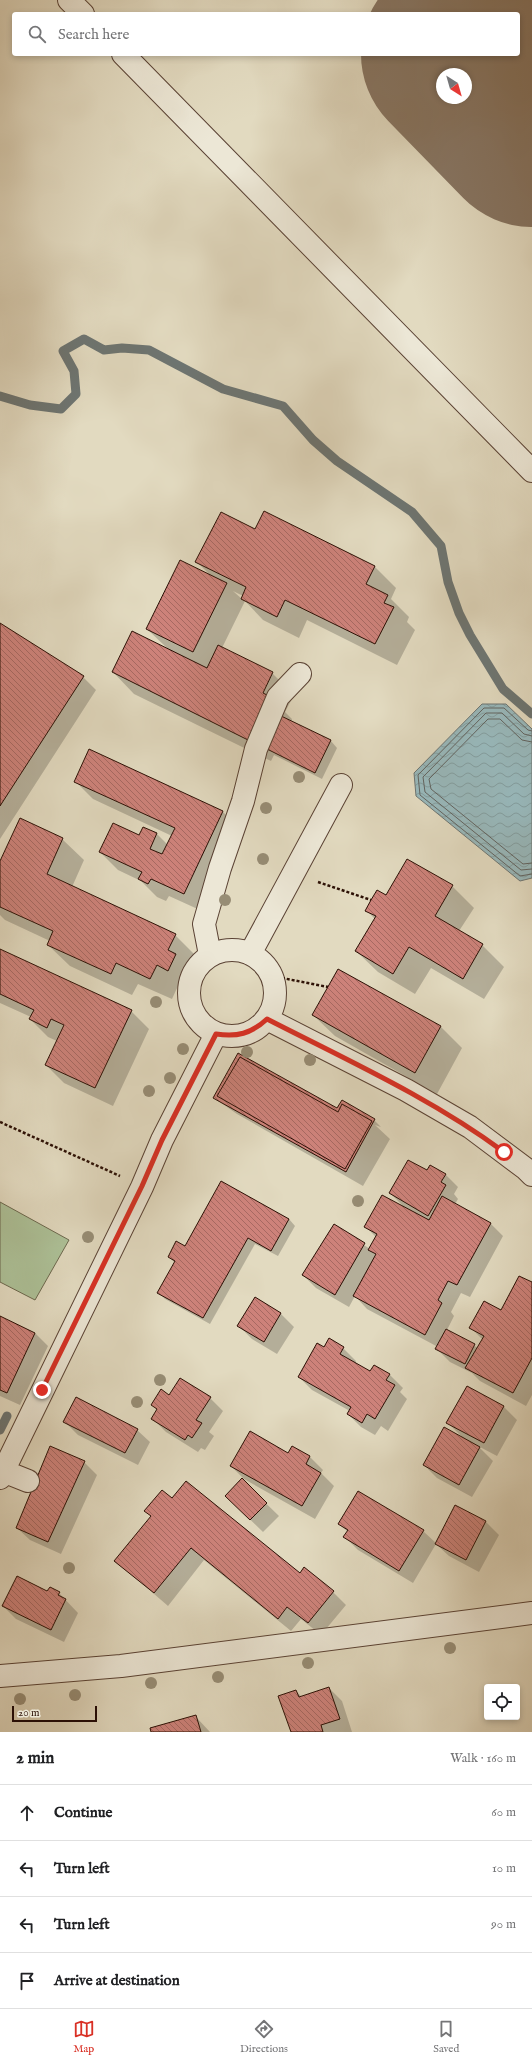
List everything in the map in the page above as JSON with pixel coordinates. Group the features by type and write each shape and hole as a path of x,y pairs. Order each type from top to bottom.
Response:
{"street":[{"path":"69,0 81,12"},
{"path":"125,56 532,471"},
{"path":"210,955 204,924 220,868 243,801 256,749 278,697 300,674"},
{"path":"250,954 341,785"},
{"path":"223,950 238,950 250,954 264,964 272,976 275,990 273,1005 267,1019 257,1028 244,1034 230,1036 216,1034 204,1027 195,1016 189,1003 188,990 192,976 199,964 210,955 223,950"},
{"path":"267,1019 406,1090 470,1127 526,1169 532,1176"},
{"path":"28,1481 2,1474 142,1186 162,1140 216,1034"},
{"path":"0,1676 129,1665 532,1613"}],"path":[{"path":"293,873 371,900"},
{"path":"272,976 328,987"},
{"path":"0,1122 142,1186"}],"green space":[{"path":"0,1202 69,1240 35,1300 0,1282"}],"water":[{"path":"482,704 506,704 532,729 532,878 520,881 416,796 414,773"}],"building":[{"path":"264,511 375,566 366,584 388,595 384,603 394,607 375,644 285,600 277,617 241,599 246,587 195,562 221,512 255,529"},
{"path":"180,560 227,583 193,652 146,629"},
{"path":"0,623 84,676 0,806"},
{"path":"132,631 207,668 218,645 273,672 263,693 271,697 250,741 112,672"},
{"path":"277,714 331,740 315,773 261,746"},
{"path":"89,749 223,811 184,894 151,879 148,884 138,879 142,872 99,852 113,823 139,835 143,827 157,833 150,849 162,854 175,828 74,782"},
{"path":"20,818 63,838 47,874 176,934 168,950 176,954 168,971 157,965 150,979 116,963 111,974 47,945 53,931 0,907 0,861"},
{"path":"407,859 453,885 435,916 483,944 463,979 409,947 393,974 355,951 376,916 365,911 371,900 377,890 386,895"},
{"path":"0,949 132,1010 95,1088 45,1065 64,1025 51,1019 47,1028 29,1019 34,1010 0,994"},
{"path":"338,969 441,1026 415,1073 312,1015"},
{"path":"238,1053 337,1108 342,1100 375,1119 346,1172 213,1098"},
{"path":"240,1057 338,1112 342,1104 372,1121 345,1169 217,1096"},
{"path":"408,1160 427,1170 430,1165 446,1174 441,1182 446,1185 428,1216 389,1193"},
{"path":"221,1181 289,1219 271,1251 248,1238 203,1318 157,1293 175,1261 168,1257 176,1241 185,1246"},
{"path":"382,1195 429,1220 442,1196 491,1223 457,1285 448,1281 438,1300 442,1303 425,1335 353,1296 376,1254 368,1250 377,1234 364,1227"},
{"path":"334,1224 365,1243 335,1295 302,1275"},
{"path":"519,1276 532,1282 532,1358 513,1393 465,1368 484,1336 469,1328 484,1301 501,1310"},
{"path":"255,1297 281,1313 264,1342 237,1326"},
{"path":"0,1316 35,1333 7,1393 0,1390"},
{"path":"446,1329 475,1344 465,1364 435,1349"},
{"path":"329,1338 344,1347 340,1354 370,1371 374,1365 390,1374 386,1380 395,1385 375,1419 367,1414 362,1423 347,1414 351,1407 298,1377 317,1343 324,1347"},
{"path":"180,1378 211,1397 196,1420 202,1423 192,1438 188,1435 185,1440 151,1419 157,1409 151,1405 161,1389 169,1395"},
{"path":"467,1386 504,1406 484,1443 446,1423"},
{"path":"76,1397 138,1429 125,1453 63,1422"},
{"path":"444,1427 480,1447 459,1485 423,1465"},
{"path":"250,1431 288,1453 292,1446 310,1456 306,1464 321,1473 302,1506 230,1466"},
{"path":"50,1446 85,1461 48,1542 16,1528"},
{"path":"242,1478 267,1503 250,1520 225,1496"},
{"path":"186,1481 300,1573 304,1567 334,1591 308,1623 287,1607 278,1619 191,1548 154,1593 114,1561 151,1516 144,1511 162,1490 172,1498"},
{"path":"358,1491 424,1530 399,1571 343,1537 348,1530 338,1524"},
{"path":"455,1505 486,1521 466,1560 435,1544"},
{"path":"17,1576 47,1591 50,1587 60,1592 58,1595 66,1599 51,1630 2,1606"},
{"path":"329,1687 340,1719 321,1725 323,1732 291,1732 278,1696 296,1690 299,1697"},
{"path":"196,1715 201,1732 151,1732 150,1728"}],"waterway":[{"path":"0,396 30,405 61,409 76,394 74,371 63,351 84,339 104,350 122,348 149,350 223,389 283,406 313,440 337,461 412,512 441,546 448,582 459,613 470,635 503,689 532,714"},
{"path":"0,1430 7,1416"}],"runway":[{"path":"459,56 532,131"}],"route":[{"path":"42,1390 142,1186 162,1140 216,1034 230,1036 244,1034 257,1028 267,1019 406,1090 470,1127 504,1152"}]}
